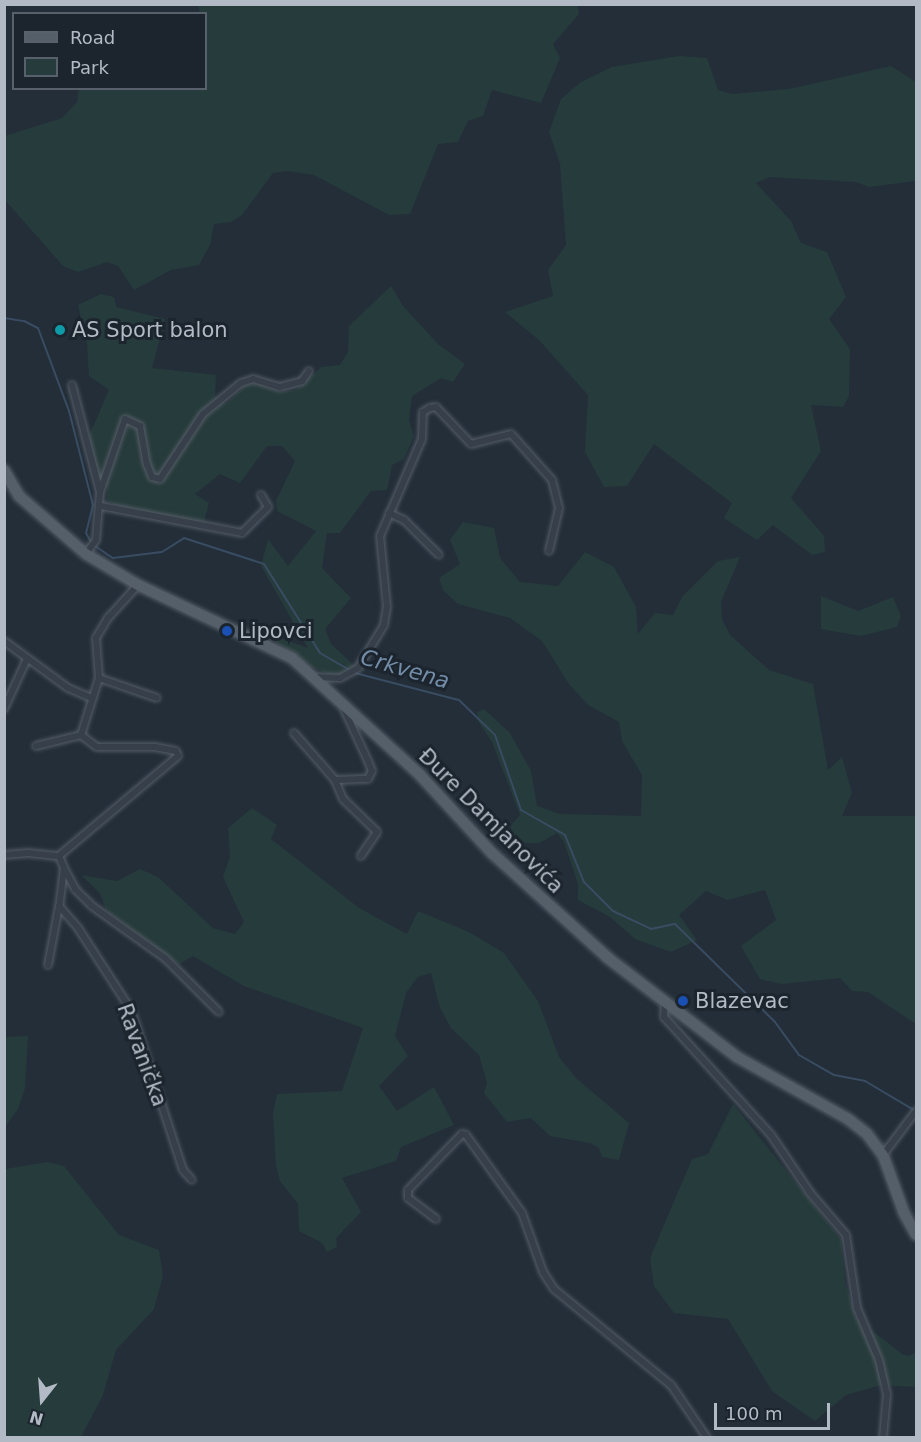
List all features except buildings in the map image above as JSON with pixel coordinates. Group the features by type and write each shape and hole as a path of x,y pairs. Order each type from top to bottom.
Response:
{"main road":[{"name":"Đure Damjanovića","path":"4,470 19,496 138,585 275,649 314,677 344,709 420,775 534,893 608,958 737,1057 848,1119 867,1134 883,1155 903,1213 916,1235"}],"street":[{"path":"100,492 125,419 140,426 147,464 152,477 160,479 203,414 241,383 254,379 280,387 302,381 309,371"},
{"path":"72,386 102,506 91,548"},
{"path":"314,677 340,678 350,674 358,668 384,625 387,607 379,550 389,513 422,439 423,412 436,407 471,444 505,434 516,437 552,480 559,507 549,551"},
{"path":"102,506 242,533 268,507 261,495"},
{"path":"389,513 404,520 440,555"},
{"path":"81,735 99,678 96,638 108,618 138,585"},
{"path":"4,641 68,688 92,698"},
{"path":"4,708 27,659"},
{"path":"99,678 157,698"},
{"path":"335,780 365,779 371,775 344,709"},
{"path":"294,733 335,780 343,799 377,832 362,856"},
{"path":"36,746 81,735"},
{"path":"4,855 59,856 178,756 176,751 155,747 97,747 81,735"},
{"path":"59,856 75,890 92,906 165,958 219,1012"},
{"path":"48,965 59,906 63,868"},
{"name":"Ravanička","path":"59,906 78,928 131,1010 180,1160 192,1180"},
{"path":"665,1001 664,1017 771,1135 811,1194 846,1235 857,1308 879,1360 887,1394 883,1437"},
{"path":"883,1155 915,1114"},
{"path":"436,1219 408,1197 408,1190 462,1134 466,1135 522,1213 543,1272 554,1289 671,1385 707,1437"}],"green space":[{"path":"577,4 579,14 553,44 560,58 541,103 492,90 483,116 468,121 458,142 438,144 410,214 389,215 314,175 287,171 273,173 242,215 231,222 214,224 210,245 199,265 171,270 134,290 118,266 107,262 78,272 63,266 5,200 5,136 62,118 77,102 79,90 207,90 207,12 200,12 198,5"},
{"path":"679,56 707,58 718,90 732,94 789,89 891,66 916,82 916,181 869,187 856,182 770,177 756,183 791,221 801,243 827,252 846,297 829,319 850,349 849,396 843,407 811,405 821,451 791,498 824,536 825,552 812,555 773,525 757,540 724,518 732,503 654,444 627,486 604,487 585,452 588,395 539,340 505,312 553,296 548,270 566,245 560,164 549,132 561,99 581,82 612,67"},
{"path":"391,286 403,306 438,344 465,364 453,382 441,378 412,396 409,420 414,436 404,459 392,465 387,490 371,491 340,533 327,533 322,568 351,598 325,629 331,644 356,667 336,677 311,667 275,642 280,638 308,648 261,566 268,539 288,566 316,531 277,511 276,501 295,461 282,446 267,446 240,483 220,474 195,494 209,503 204,522 138,513 107,501 107,487 99,482 89,436 109,390 89,376 87,343 78,305 101,294 114,297 116,307 165,319 152,368 216,375 215,396 226,404 245,386 255,383 280,392 296,390 321,367 340,365 348,352 349,326"},
{"path":"463,522 494,528 500,558 520,582 558,586 585,552 614,567 636,607 638,634 655,613 673,615 682,597 718,561 740,557 721,602 722,619 730,635 769,670 813,684 828,770 842,757 852,793 842,816 916,816 916,1024 868,992 852,991 840,978 782,984 760,979 741,946 776,920 765,890 727,900 706,891 679,915 697,940 671,952 635,939 610,917 578,900 578,884 564,842 557,833 539,843 511,843 511,825 520,815 492,742 478,721 477,712 484,709 510,733 531,771 537,806 560,814 641,816 642,775 622,741 619,722 588,705 569,684 542,641 510,618 458,604 443,590 439,578 460,564 450,540"},
{"path":"821,596 858,611 893,597 901,616 897,627 861,636 821,629"},
{"path":"252,808 277,825 271,839 359,908 407,934 418,911 469,932 504,953 538,1001 559,1057 576,1078 629,1123 619,1160 602,1157 599,1148 590,1143 550,1136 531,1118 507,1122 484,1093 487,1083 479,1055 451,1028 440,1008 431,973 418,977 406,993 395,1036 408,1056 379,1086 397,1111 434,1087 454,1125 401,1147 396,1161 342,1178 361,1212 336,1238 337,1247 327,1252 322,1243 299,1231 298,1204 280,1181 276,1166 273,1113 277,1094 342,1091 363,1028 244,986 193,956 179,964 106,910 100,893 81,875 117,881 140,869 158,877 213,928 235,934 244,922 223,877 230,856 228,828"},
{"path":"28,1036 25,1088 18,1109 5,1127 5,1037"},
{"path":"733,1104 841,1239 845,1282 856,1318 902,1354 909,1356 916,1352 916,1387 881,1385 846,1395 815,1421 772,1391 728,1319 674,1313 654,1286 650,1258 692,1159 708,1154"},
{"path":"47,1162 64,1166 119,1235 159,1250 163,1276 154,1309 116,1350 103,1395 81,1437 5,1437 5,1169"}],"waterway":[{"name":"Crkvena","path":"4,318 24,321 38,328 69,411 93,505 86,533 91,542"},
{"name":"Crkvena","path":"95,546 113,558 162,552 184,538 264,564 320,653 350,670"},
{"name":"Crkvena","path":"355,673 459,700 495,735 521,810 565,835 584,882 613,911 651,929 675,924 775,1022 799,1055 834,1075 865,1081 914,1110"}],"place":[{"name":"AS Sport balon","path":"60,330"},
{"name":"Lipovci","path":"227,631"},
{"name":"Blazevac","path":"683,1001"}]}
